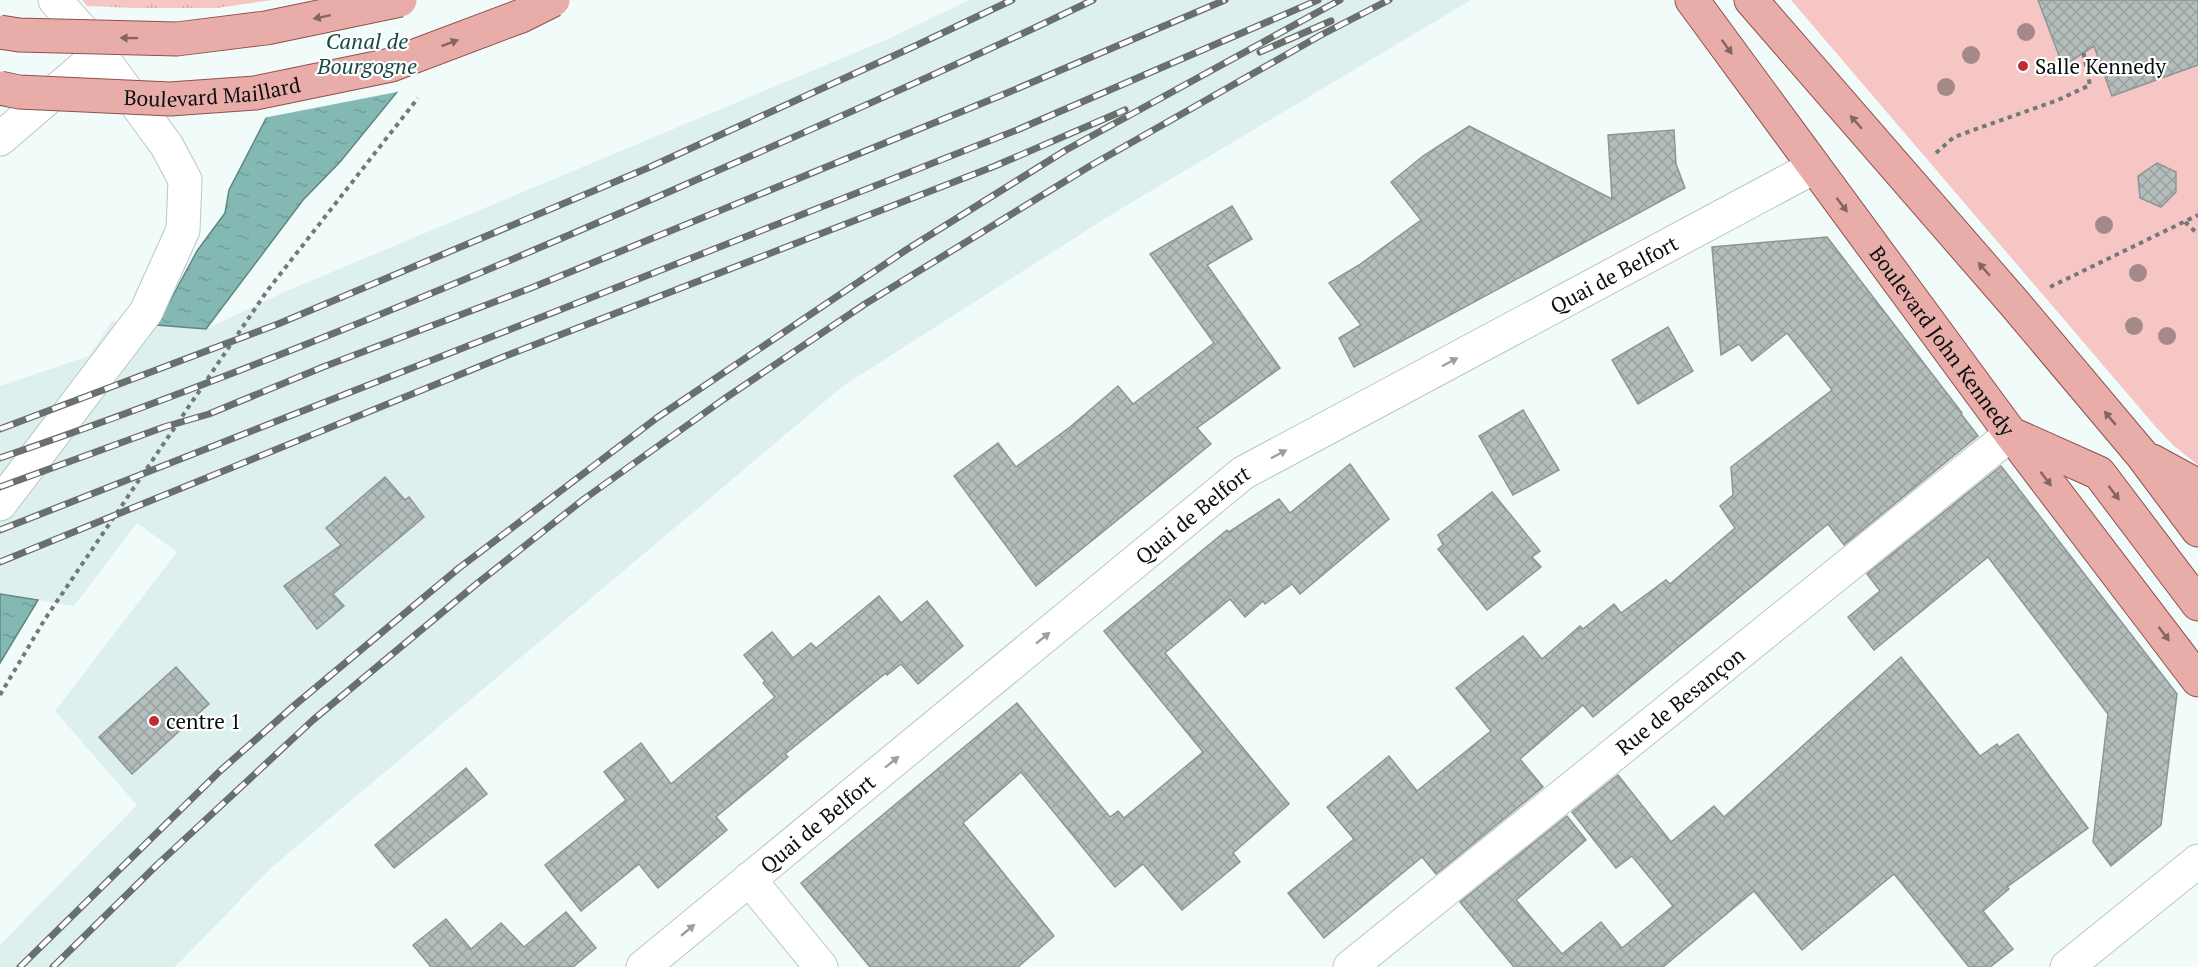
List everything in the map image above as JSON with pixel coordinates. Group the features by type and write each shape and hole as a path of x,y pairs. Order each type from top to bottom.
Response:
{"main road":[{"path":"0,32 20,35 177,39 266,28 400,0"},
{"name":"Boulevard Maillard","path":"0,88 19,92 170,99 255,93 391,65 521,16 553,0"},
{"name":"Boulevard John Kennedy","path":"1692,0 2011,434 2198,680"},
{"path":"1751,0 2015,304 2142,455 2198,530"},
{"path":"2011,434 2099,473 2198,604"},
{"path":"2142,455 2198,486"}],"street":[{"path":"0,504 146,312 183,230 185,180 167,146 99,54 54,0"},
{"path":"0,139 99,54"},
{"name":"Quai de Belfort","path":"643,967 1243,473 1814,167"},
{"name":"Rue de Besançon","path":"1350,967 2011,434"},
{"path":"2067,967 2198,861"},
{"path":"750,879 821,967"}],"path":[{"path":"1906,180 1954,137 2058,100 2090,85 2083,51"},
{"path":"0,695 45,619 267,291 421,94"},
{"path":"2015,304 2198,215"},
{"path":"2185,222 2198,234"}],"shaded area":[{"path":"969,0 1471,0 1114,213 843,386 271,868 175,967 0,967 0,945 137,805 55,711 177,552 137,523 74,606 0,594 0,386 89,356 112,321 206,329 289,290 888,39"}],"green space":[{"path":"82,0 272,0 217,8 135,8 87,6"},
{"name":"Salle Kennedy","path":"1791,0 2198,0 2198,465 2174,446 2155,426"}],"water":[{"name":"Canal de Bourgogne","path":"472,0 340,162 303,200 206,329 157,325 197,251 225,213 229,190 275,101"},
{"path":"0,594 38,600 0,663"}],"pier":[{"path":"342,0 475,0 402,91 263,118 272,99"}],"building":[{"path":"2038,0 2198,0 2198,65 2112,96 2094,46 2063,66"},
{"path":"1469,126 1612,199 1608,135 1674,130 1676,164 1685,188 1354,367 1339,338 1361,325 1329,283 1359,265 1421,220 1391,182 1423,156"},
{"path":"2157,163 2176,172 2176,192 2161,207 2140,198 2138,176"},
{"path":"1232,206 1252,239 1207,265 1280,368 1197,428 1211,444 1036,586 954,476 998,443 1016,467 1070,427 1118,386 1133,404 1214,343 1150,254"},
{"path":"1827,237 1978,436 1844,545 1828,524 1593,717 1583,705 1520,759 1543,787 1436,874 1422,857 1324,938 1288,893 1354,839 1327,807 1389,756 1417,791 1491,731 1456,688 1523,636 1542,659 1580,626 1583,629 1614,604 1621,613 1666,580 1670,584 1735,528 1720,506 1733,495 1731,467 1832,390 1787,333 1752,361 1739,344 1721,355 1712,247"},
{"path":"1668,327 1693,371 1638,404 1612,360"},
{"path":"1523,410 1559,470 1513,495 1479,436"},
{"path":"1350,464 1389,519 1300,594 1292,584 1265,604 1263,601 1245,617 1230,599 1165,653 1289,804 1233,853 1240,862 1182,910 1143,864 1115,887 1021,772 963,823 1054,936 1018,967 870,967 801,883 1017,703 1110,817 1118,811 1124,818 1203,752 1104,631 1227,530 1229,532 1279,499 1290,513"},
{"path":"2001,466 2177,694 2161,825 2111,866 2093,842 2108,714 1988,557 1874,650 1848,617 1880,591 1867,574"},
{"path":"385,477 405,500 409,497 424,517 333,594 344,606 317,629 284,586 341,545 326,528"},
{"path":"1492,492 1540,551 1532,557 1541,567 1487,610 1438,549 1443,545 1438,535"},
{"path":"879,596 901,623 927,601 963,646 918,684 901,664 887,675 886,673 785,754 788,757 716,817 727,830 658,888 639,864 581,911 545,865 626,800 604,772 641,743 671,784 775,697 744,655 772,632 793,658 811,643 816,648"},
{"path":"1901,657 1980,756 1997,744 1999,747 2018,734 2088,828 2007,887 2009,889 1983,911 2013,949 1990,967 1969,967 1894,874 1802,950 1754,891 1663,967 1514,967 1460,902 1567,816 1586,840 1516,900 1562,954 1601,922 1622,948 1673,906 1632,856 1616,868 1572,812 1618,775 1671,842 1714,806 1724,817"},
{"name":"centre 1","path":"176,667 209,704 132,774 99,737"},
{"path":"466,768 487,794 394,868 375,845"},
{"path":"566,912 596,948 573,967 431,967 413,945 446,919 471,949 501,923 524,947"}],"railway":[{"path":"0,429 278,324 650,167 1012,0"},
{"path":"0,458 252,366 500,264 880,99 1093,0"},
{"path":"0,487 164,427 209,414 323,367 531,288 1007,93 1225,0"},
{"path":"0,530 1017,130 1318,0"},
{"path":"20,967 220,771 296,704 459,568 658,417 906,250 1066,150 1340,0"},
{"path":"53,967 158,864 313,720 474,586 584,499 724,399 865,304 1090,166 1321,35 1389,0"},
{"path":"1260,52 1331,21"},
{"path":"0,562 503,357 995,166 1125,110"}],"place":[{"name":"Salle Kennedy","path":"2023,66"},
{"name":"centre 1","path":"154,721"}]}
